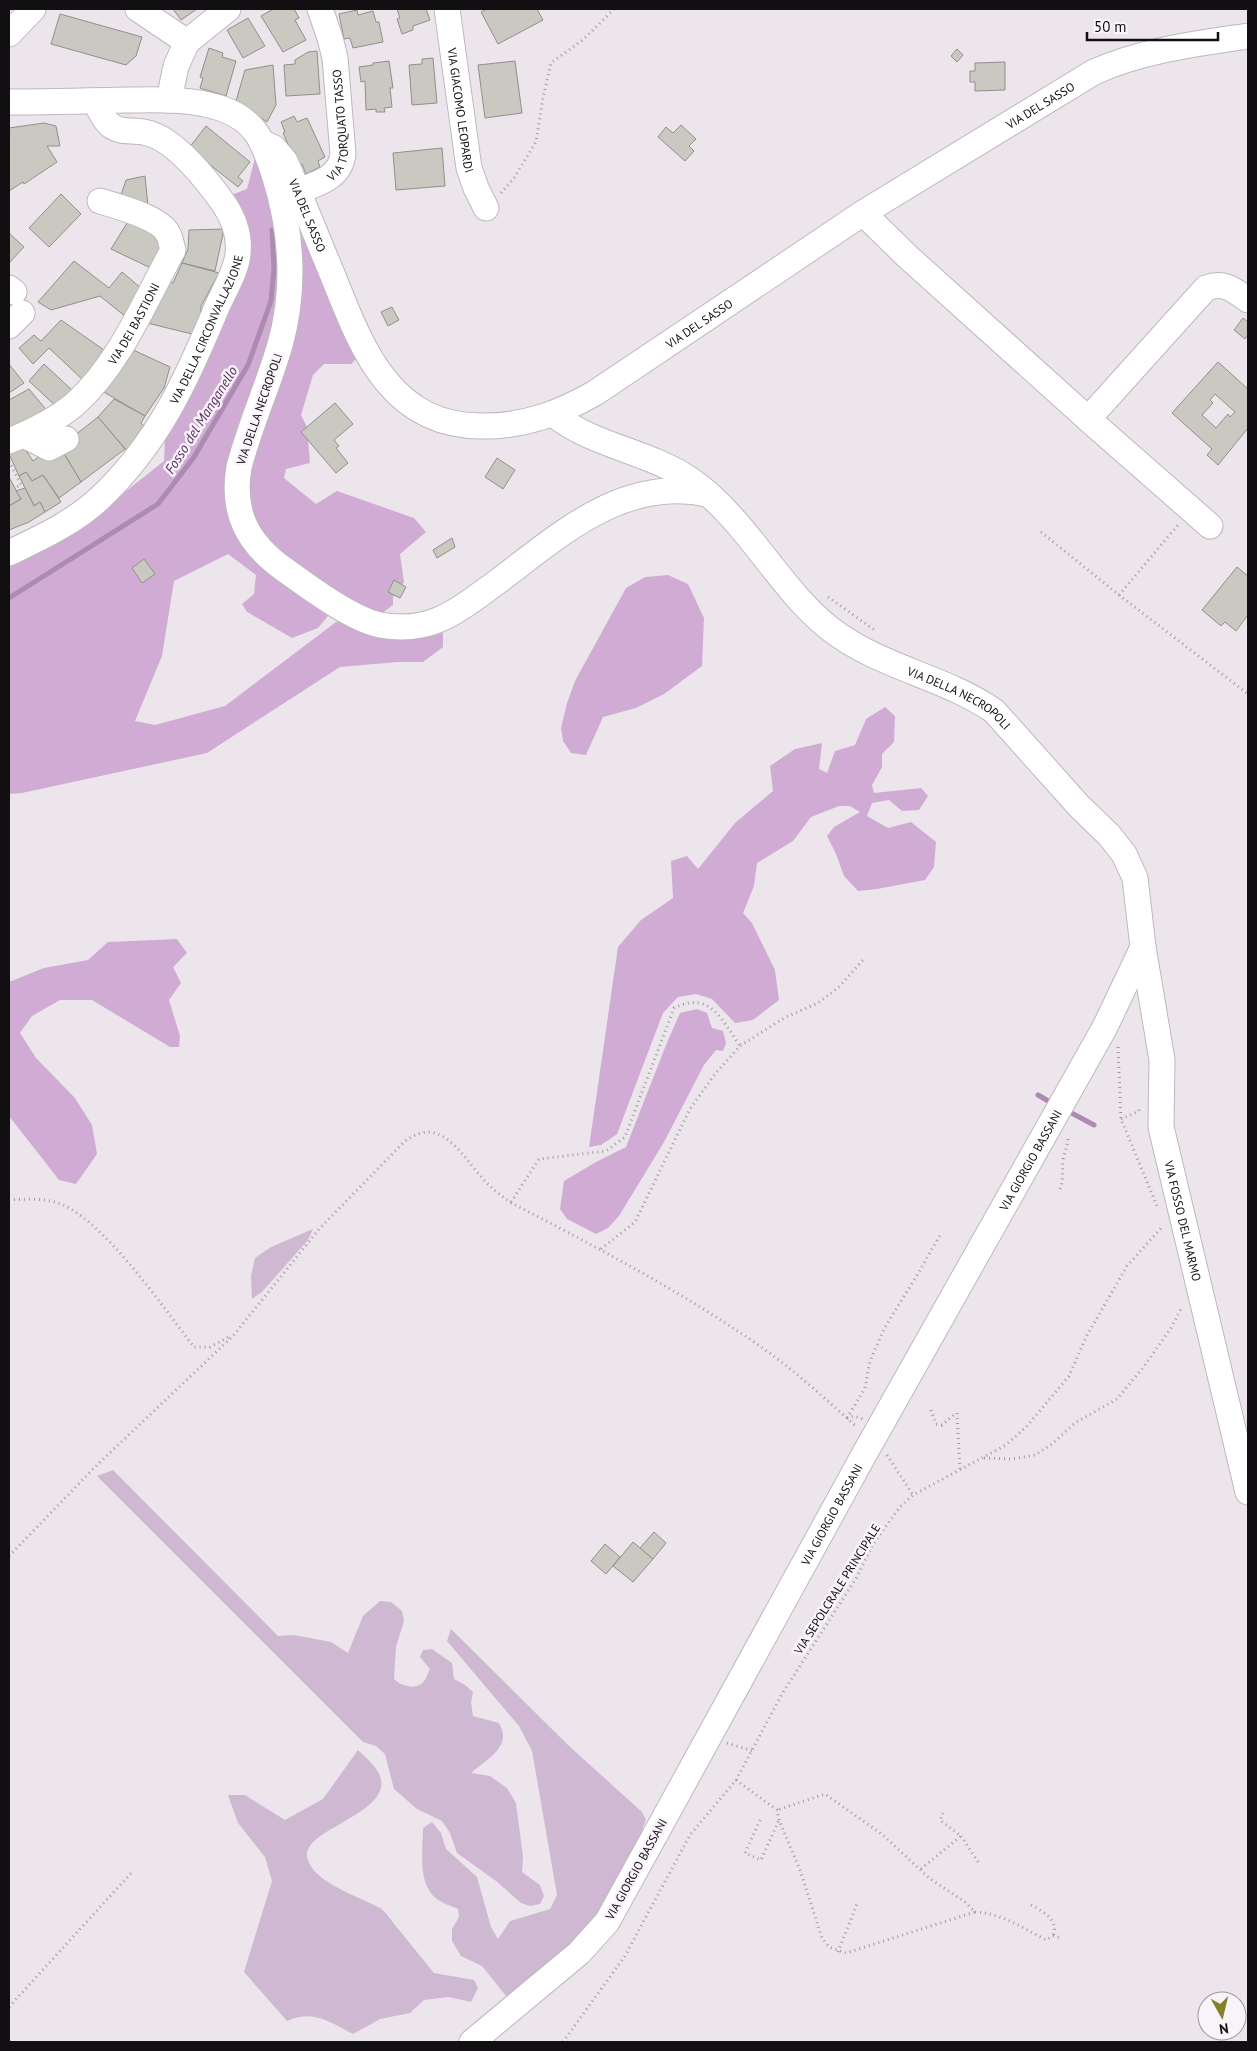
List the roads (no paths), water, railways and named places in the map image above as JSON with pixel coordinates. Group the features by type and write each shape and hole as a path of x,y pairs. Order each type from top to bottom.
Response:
{"street":[{"path":"9,34 33,9"},
{"path":"138,9 187,42"},
{"path":"169,100 176,66 187,42 228,9"},
{"name":"VIA TORQUATO TASSO","path":"299,192 331,177 339,168 343,154 336,63 320,9"},
{"name":"VIA GIACOMO LEOPARDI","path":"447,9 469,168 486,208"},
{"name":"VIA DEL SASSO","path":"264,143 274,148 283,157 357,335 375,368 399,396 428,415 452,423 469,426 509,425 553,414 595,393 863,213 1099,70 1160,50 1248,36"},
{"name":"VIA DELLA NECROPOLI","path":"9,102 169,100 204,104 227,110 246,122 264,143 280,195 288,231 291,266 290,295 280,344 246,440 239,467 236,483 238,507 245,529 256,546 274,562 351,613 366,621 396,627 420,626 444,618 460,609 576,523 600,509 623,500 654,492 675,490 710,495"},
{"name":"VIA DELLA CIRCONVALLAZIONE","path":"9,553 55,530 83,512 106,492 142,450 175,400 189,373 238,256 237,234 232,216 216,194 176,149 158,137 121,130 108,124 102,116 96,101"},
{"name":"VIA DEI BASTIONI","path":"16,438 63,412 80,399 97,381 124,340 172,250 168,233 161,225 100,200"},
{"path":"863,213 908,257 1210,526"},
{"path":"1088,419 1206,288 1217,285 1228,286 1248,300"},
{"name":"VIA DELLA NECROPOLI","path":"553,414 566,424 589,436 666,466 689,478 710,495 798,599 849,643 977,699 994,711 1079,806 1109,834 1124,854 1135,878 1143,947"},
{"path":"16,438 50,448 66,439"},
{"name":"VIA GIORGIO BASSANI","path":"472,2042 580,1953 607,1922 871,1442 1111,1016 1143,947"},
{"name":"VIA FOSSO DEL MARMO","path":"1143,947 1162,1060 1161,1127 1248,1492"}],"waterway":[{"name":"Fosso del Manganello","path":"9,598 158,504 194,457 248,365 271,301 274,268 272,230"},
{"path":"1038,1095 1050,1102"},
{"path":"1066,1110 1094,1125"}]}
